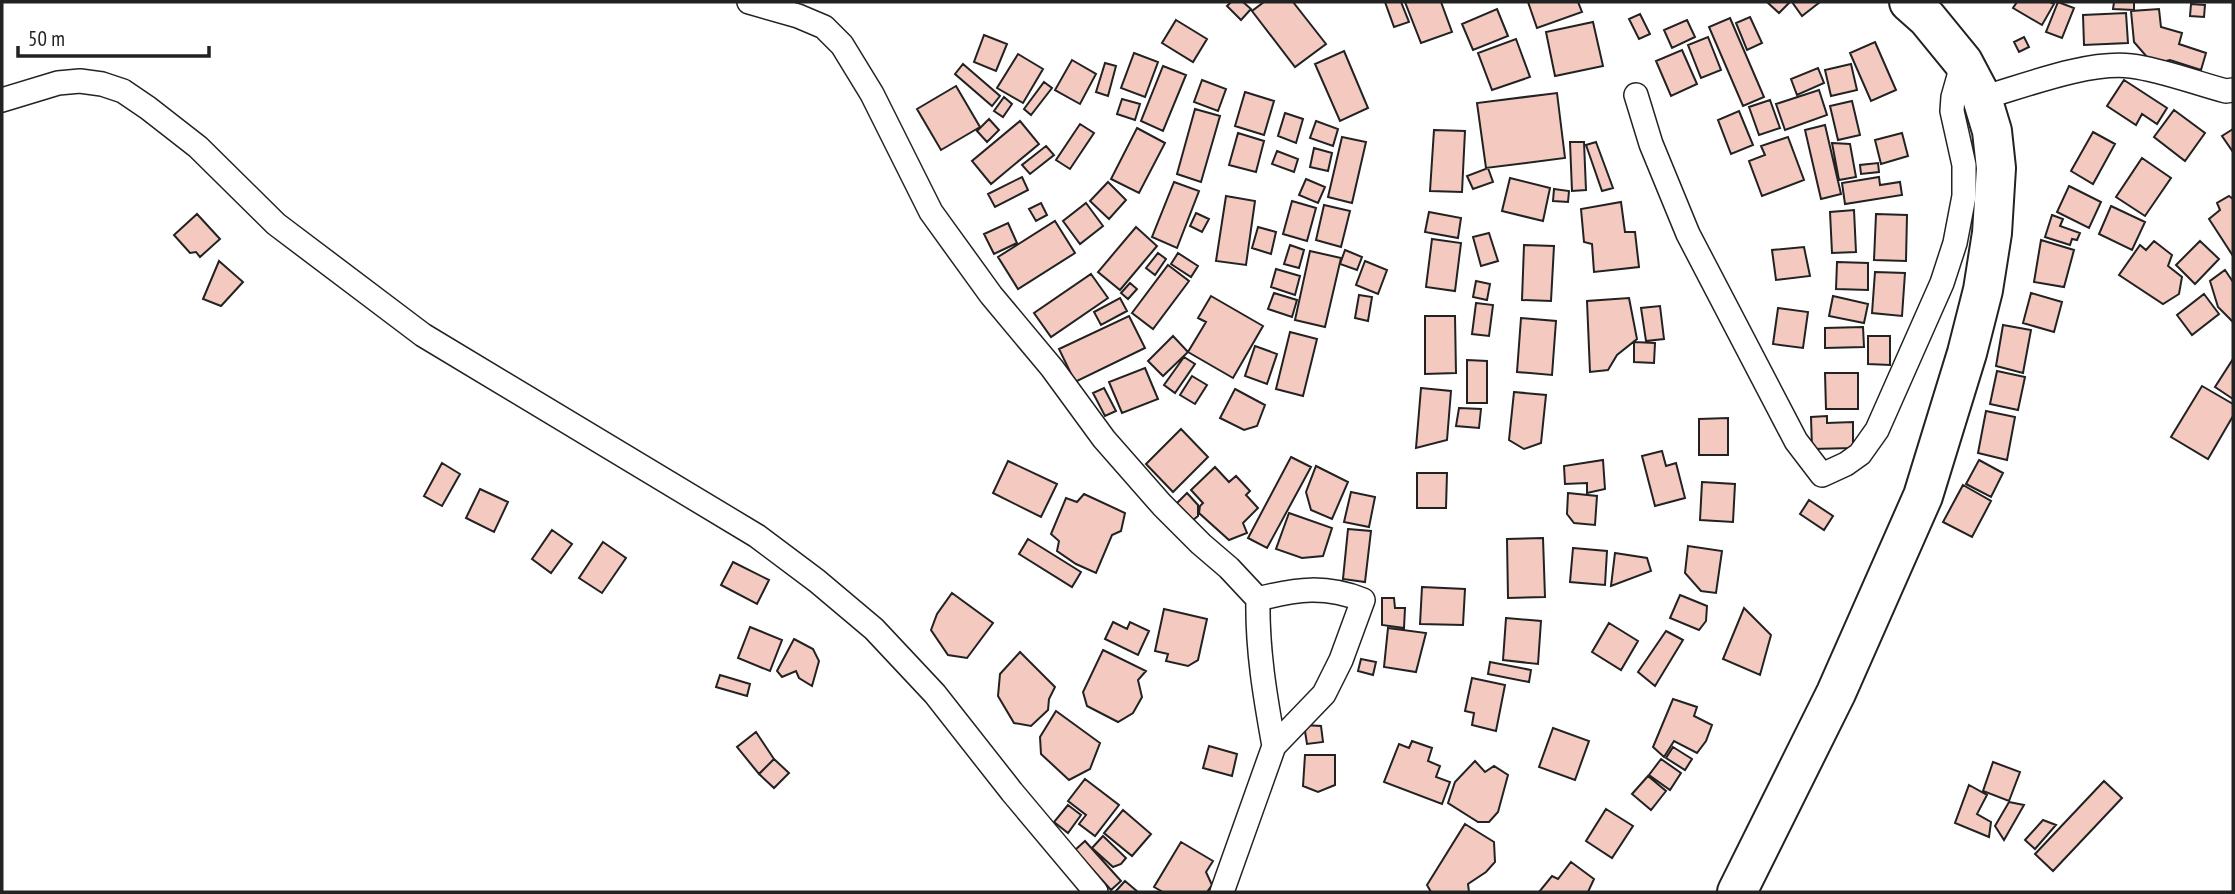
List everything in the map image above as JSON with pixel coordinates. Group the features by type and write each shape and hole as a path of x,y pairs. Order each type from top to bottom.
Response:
{"highway":[{"path":"1737,892 1836,693 1923,496 1968,353 1983,290 1992,233 1996,168 1992,131 1982,98 1963,62 1927,18 1909,2"}],"street":[{"path":"748,2 798,16 824,27 842,45 872,94 931,212 991,295 1052,368 1104,439 1145,486 1258,599 1262,682 1274,746"},
{"path":"1636,95 1651,144 1688,234 1796,441 1822,475 1860,454 1877,430 1942,283 1955,243 1964,196 1964,165 1952,111 1963,62"},
{"path":"1982,98 2061,75 2100,67 2130,66 2226,91 2233,90"},
{"path":"2,100 58,83 80,81 102,84 122,91 198,147 276,224 423,335 757,536 817,581 874,629 935,694 1096,892"},
{"path":"1222,892 1274,746 1324,694 1341,660 1363,600 1347,593 1322,589 1294,590 1258,599"}],"building":[{"path":"1231,2 1243,2 1251,9 1241,20 1227,6"},
{"path":"1264,2 1293,2 1326,44 1295,67 1252,11"},
{"path":"1385,2 1401,2 1409,22 1394,27"},
{"path":"1405,2 1441,2 1452,32 1421,43"},
{"path":"1528,2 1578,2 1582,12 1537,28"},
{"path":"1767,2 1790,2 1779,13"},
{"path":"1792,2 1820,2 1802,16"},
{"path":"2017,2 2054,4 2042,25 2013,8"},
{"path":"2058,2 2074,8 2062,38 2046,32"},
{"path":"2114,2 2134,2 2134,10 2113,9"},
{"path":"2191,4 2205,5 2204,17 2190,16"},
{"path":"1497,9 1508,36 1473,50 1462,24"},
{"path":"2159,9 2161,27 2182,33 2179,44 2206,53 2201,70 2170,60 2153,64 2134,42 2131,11"},
{"path":"2126,13 2128,43 2084,45 2083,15"},
{"path":"1640,14 1650,34 1639,39 1629,19"},
{"path":"1750,17 1762,43 1747,50 1736,23"},
{"path":"1730,18 1764,97 1743,106 1709,27"},
{"path":"1176,20 1207,39 1193,62 1162,43"},
{"path":"1687,20 1695,37 1672,48 1664,30"},
{"path":"1593,22 1603,66 1555,76 1546,32"},
{"path":"984,35 1007,44 996,71 974,62"},
{"path":"1708,37 1721,70 1701,78 1688,45"},
{"path":"2024,37 2029,47 2019,52 2014,42"},
{"path":"1516,39 1530,77 1492,90 1478,53"},
{"path":"1875,42 1896,90 1871,101 1850,53"},
{"path":"1682,50 1697,84 1671,96 1656,61"},
{"path":"1344,51 1368,108 1340,121 1315,64"},
{"path":"1134,53 1158,62 1145,97 1121,88"},
{"path":"1018,54 1043,69 1023,103 997,88"},
{"path":"1072,60 1096,74 1080,104 1055,90"},
{"path":"1105,63 1116,66 1108,96 1096,92"},
{"path":"963,64 1000,96 992,106 955,74"},
{"path":"1851,64 1857,90 1831,96 1825,70"},
{"path":"1163,66 1186,75 1163,131 1141,121"},
{"path":"1818,68 1824,83 1797,95 1791,79"},
{"path":"1202,80 1226,89 1218,111 1194,102"},
{"path":"2124,80 2167,108 2157,124 2142,114 2136,125 2107,106"},
{"path":"1044,82 1052,88 1031,115 1024,109"},
{"path":"956,86 980,127 941,150 917,109"},
{"path":"1819,90 1827,115 1785,130 1776,104"},
{"path":"1245,92 1274,101 1264,135 1235,126"},
{"path":"1557,93 1565,158 1486,168 1477,103"},
{"path":"1004,97 1012,104 1003,117 994,111"},
{"path":"1122,99 1140,104 1135,120 1117,114"},
{"path":"1770,100 1780,128 1759,135 1749,107"},
{"path":"1852,101 1860,135 1838,140 1830,106"},
{"path":"1195,109 1220,116 1201,182 1177,174"},
{"path":"2174,110 2205,133 2185,161 2154,137"},
{"path":"1739,111 1753,145 1731,154 1718,120"},
{"path":"1285,113 1303,119 1296,143 1278,136"},
{"path":"989,119 999,130 987,142 977,131"},
{"path":"1020,121 1039,144 991,184 972,161"},
{"path":"1316,121 1338,129 1333,146 1310,138"},
{"path":"1080,124 1094,133 1070,169 1056,160"},
{"path":"1825,125 1841,194 1821,199 1805,130"},
{"path":"1137,128 1165,143 1139,193 1111,179"},
{"path":"2233,129 2233,152 2222,136"},
{"path":"1434,130 1465,131 1462,192 1430,191"},
{"path":"2093,132 2115,144 2093,184 2071,171"},
{"path":"1238,133 1264,141 1256,172 1229,165"},
{"path":"1902,133 1908,156 1881,164 1875,140"},
{"path":"1342,137 1366,142 1352,203 1328,197"},
{"path":"1788,137 1804,180 1762,196 1749,161 1765,155 1761,146"},
{"path":"1570,142 1584,142 1586,190 1572,191"},
{"path":"1596,142 1613,188 1602,191 1586,145"},
{"path":"1832,143 1850,144 1856,177 1839,180"},
{"path":"1046,146 1054,155 1030,174 1022,165"},
{"path":"1314,148 1332,153 1328,171 1310,167"},
{"path":"1277,151 1298,159 1294,172 1272,164"},
{"path":"2142,158 2171,178 2145,216 2116,197"},
{"path":"1878,163 1879,172 1861,174 1860,165"},
{"path":"1488,168 1493,182 1473,189 1467,176"},
{"path":"1022,177 1028,190 995,207 988,194"},
{"path":"1879,177 1880,185 1900,182 1902,195 1845,204 1842,183"},
{"path":"1510,178 1550,188 1543,221 1502,211"},
{"path":"1306,179 1325,187 1318,203 1299,195"},
{"path":"1108,182 1126,200 1109,219 1090,201"},
{"path":"1174,182 1199,191 1177,248 1152,237"},
{"path":"2069,186 2101,202 2089,228 2057,212"},
{"path":"1554,189 1569,191 1568,202 1553,201"},
{"path":"1226,196 1255,201 1246,265 1216,261"},
{"path":"2229,196 2233,199 2233,256 2209,219 2220,210 2217,203"},
{"path":"1292,201 1316,208 1307,241 1283,234"},
{"path":"1621,202 1625,232 1635,232 1639,267 1594,272 1592,244 1584,242 1581,209"},
{"path":"1041,203 1047,215 1036,221 1029,209"},
{"path":"1086,203 1103,226 1080,244 1063,221"},
{"path":"1324,205 1350,211 1341,247 1316,240"},
{"path":"2111,206 2145,222 2132,250 2099,234"},
{"path":"1854,210 1856,252 1832,253 1830,212"},
{"path":"1429,212 1461,218 1458,238 1425,232"},
{"path":"1196,213 1209,219 1202,232 1190,226"},
{"path":"197,214 220,239 200,257 196,252 190,253 174,235"},
{"path":"1876,214 1907,215 1906,261 1874,260"},
{"path":"2052,215 2063,219 2060,226 2080,233 2077,240 2072,239 2070,245 2045,237"},
{"path":"1055,221 1075,253 1018,289 998,257"},
{"path":"1008,223 1017,243 994,254 984,234"},
{"path":"1136,227 1157,246 1120,290 1098,272"},
{"path":"1258,227 1276,232 1271,254 1252,248"},
{"path":"1489,233 1498,261 1481,266 1473,237"},
{"path":"1432,239 1461,243 1455,291 1426,287"},
{"path":"2041,240 2074,250 2064,287 2034,282"},
{"path":"2154,241 2172,255 2168,266 2182,277 2179,294 2163,304 2119,275 2140,245 2146,250"},
{"path":"2200,241 2219,259 2195,284 2176,265"},
{"path":"1290,245 1304,250 1299,268 1284,264"},
{"path":"1524,245 1554,246 1551,301 1522,300"},
{"path":"1804,247 1810,276 1776,280 1772,250"},
{"path":"1345,250 1362,257 1357,270 1340,264"},
{"path":"1310,251 1341,258 1325,327 1295,320"},
{"path":"1158,253 1166,259 1155,275 1146,268"},
{"path":"1178,253 1198,266 1191,277 1171,264"},
{"path":"219,261 243,282 221,306 203,299"},
{"path":"1365,261 1387,270 1378,294 1356,285"},
{"path":"1837,262 1868,263 1868,290 1836,289"},
{"path":"1168,265 1189,281 1153,329 1132,313"},
{"path":"1276,269 1300,276 1295,295 1271,287"},
{"path":"2225,270 2233,282 2233,322 2218,307 2210,281"},
{"path":"1875,272 1905,273 1902,316 1872,313"},
{"path":"1091,274 1108,298 1051,337 1034,313"},
{"path":"1476,281 1490,284 1487,300 1473,297"},
{"path":"1130,283 1137,289 1128,299 1121,293"},
{"path":"1274,293 1297,300 1292,317 1268,309"},
{"path":"2031,293 2062,302 2054,332 2023,323"},
{"path":"2204,294 2219,314 2192,335 2177,315"},
{"path":"1359,295 1372,297 1368,321 1355,318"},
{"path":"1211,296 1263,326 1233,378 1188,352 1206,322 1198,318"},
{"path":"1833,296 1868,304 1864,323 1829,316"},
{"path":"1120,298 1127,311 1101,325 1094,312"},
{"path":"1629,298 1637,339 1617,355 1608,370 1590,372 1587,301"},
{"path":"1476,303 1493,305 1489,336 1472,334"},
{"path":"1660,306 1664,339 1646,341 1641,308"},
{"path":"1778,308 1808,312 1803,348 1773,344"},
{"path":"1129,316 1145,348 1075,382 1059,349"},
{"path":"1425,316 1455,316 1456,373 1425,374"},
{"path":"1521,318 1556,321 1552,375 1517,372"},
{"path":"2003,325 2031,330 2023,373 1996,366"},
{"path":"1863,327 1864,347 1825,348 1825,328"},
{"path":"1290,332 1317,339 1303,396 1276,389"},
{"path":"1173,336 1188,352 1163,376 1148,361"},
{"path":"1868,336 1890,336 1890,365 1868,364"},
{"path":"1634,342 1655,343 1654,363 1634,362"},
{"path":"1255,346 1277,354 1267,384 1245,376"},
{"path":"1184,357 1195,364 1175,393 1164,385"},
{"path":"2233,359 2233,399 2215,387"},
{"path":"1467,360 1487,361 1487,403 1467,403"},
{"path":"1145,368 1158,399 1122,413 1109,382"},
{"path":"1997,371 2025,377 2018,410 1990,404"},
{"path":"1825,373 1858,373 1858,409 1826,409"},
{"path":"1192,376 1207,385 1195,404 1180,395"},
{"path":"2202,386 2233,404 2233,416 2208,459 2171,437"},
{"path":"1104,388 1116,411 1105,416 1093,393"},
{"path":"1421,388 1451,391 1447,440 1416,448"},
{"path":"1235,389 1265,405 1257,426 1244,430 1220,418"},
{"path":"1514,392 1546,395 1541,443 1524,449 1509,440"},
{"path":"1459,408 1481,409 1479,428 1456,426"},
{"path":"1986,411 2015,417 2007,460 1978,453"},
{"path":"1827,416 1827,423 1853,422 1853,448 1812,449 1811,417"},
{"path":"1728,418 1728,455 1699,455 1699,419"},
{"path":"1181,429 1208,457 1173,492 1146,464"},
{"path":"1662,451 1666,466 1676,463 1685,498 1655,506 1642,456"},
{"path":"1291,457 1311,467 1267,548 1248,538"},
{"path":"1603,460 1605,489 1587,493 1587,483 1565,484 1564,466"},
{"path":"1979,460 2003,473 1991,497 1966,484"},
{"path":"1008,461 1057,484 1041,517 993,493"},
{"path":"442,463 460,474 442,506 424,496"},
{"path":"1316,466 1348,482 1332,519 1311,510 1306,492"},
{"path":"1215,467 1229,482 1236,476 1250,491 1246,495 1258,508 1243,523 1247,533 1229,540 1199,513 1203,503 1191,490"},
{"path":"1417,473 1447,473 1446,508 1417,508"},
{"path":"1702,482 1735,484 1733,522 1700,520"},
{"path":"1963,485 1991,501 1972,537 1943,522"},
{"path":"480,489 508,502 494,532 466,518"},
{"path":"1351,492 1375,497 1369,527 1344,522"},
{"path":"1187,493 1198,505 1198,516 1192,521 1176,504"},
{"path":"1568,493 1597,496 1595,525 1574,523 1567,514"},
{"path":"1084,494 1125,513 1121,531 1112,535 1096,573 1057,551 1059,541 1051,534 1066,498 1077,502"},
{"path":"1809,500 1833,516 1824,530 1800,514"},
{"path":"1289,513 1332,528 1323,556 1302,558 1276,549"},
{"path":"1348,529 1371,531 1365,582 1343,579"},
{"path":"552,530 572,544 551,573 532,559"},
{"path":"1543,538 1545,597 1508,598 1507,539"},
{"path":"1028,539 1081,572 1072,587 1019,554"},
{"path":"603,542 626,558 602,593 579,578"},
{"path":"1688,546 1722,551 1716,593 1701,591 1685,573"},
{"path":"1573,548 1607,551 1605,585 1570,582"},
{"path":"1615,553 1647,558 1651,571 1611,586"},
{"path":"733,562 769,580 757,604 721,585"},
{"path":"1422,587 1465,589 1463,625 1420,624"},
{"path":"952,593 993,623 967,658 948,655 931,630 937,614"},
{"path":"1680,595 1707,606 1706,621 1699,630 1670,618"},
{"path":"1382,598 1394,598 1395,608 1405,608 1404,628 1382,625"},
{"path":"1744,608 1771,635 1760,675 1723,659"},
{"path":"1164,609 1207,619 1198,660 1188,666 1166,661 1168,654 1155,651"},
{"path":"1506,618 1541,621 1538,664 1503,660"},
{"path":"1113,622 1127,629 1130,622 1149,631 1138,655 1105,639"},
{"path":"1609,623 1638,641 1621,670 1592,652"},
{"path":"750,627 782,640 770,671 738,658"},
{"path":"1388,628 1426,633 1416,672 1384,667"},
{"path":"1666,631 1683,640 1655,686 1638,672"},
{"path":"794,639 813,649 819,661 812,686 799,678 796,671 782,677 777,671"},
{"path":"1103,650 1146,671 1138,680 1142,697 1133,713 1118,722 1087,706 1083,692"},
{"path":"1020,652 1055,687 1049,699 1048,710 1031,726 1014,723 998,696 1000,674"},
{"path":"1361,659 1376,662 1373,675 1358,671"},
{"path":"1490,662 1531,670 1529,682 1488,674"},
{"path":"720,675 750,684 747,696 716,687"},
{"path":"1472,678 1505,685 1496,731 1472,725 1474,713 1465,711"},
{"path":"1673,699 1697,707 1694,716 1712,725 1706,741 1697,753 1674,741 1664,757 1653,747"},
{"path":"1056,711 1100,743 1090,769 1069,780 1041,754 1040,737"},
{"path":"1304,725 1321,726 1323,742 1307,744"},
{"path":"1553,728 1589,741 1575,780 1539,767"},
{"path":"756,732 774,759 759,774 737,747"},
{"path":"1412,741 1432,748 1428,761 1440,766 1436,777 1450,782 1442,804 1384,782 1399,744 1409,748"},
{"path":"1209,746 1237,754 1232,776 1203,768"},
{"path":"1673,747 1692,759 1685,770 1666,758"},
{"path":"1305,755 1335,755 1335,785 1318,792 1303,786"},
{"path":"774,759 789,773 774,788 759,774"},
{"path":"1661,759 1681,773 1670,790 1649,775"},
{"path":"1475,761 1485,772 1494,766 1508,775 1498,812 1489,822 1478,822 1448,803 1455,782"},
{"path":"1993,762 2020,772 2009,801 1983,791"},
{"path":"1648,776 1666,791 1651,810 1632,794"},
{"path":"1085,779 1119,805 1095,836 1079,824 1086,815 1068,801"},
{"path":"2104,781 2122,798 2053,871 2035,854"},
{"path":"1969,785 1987,795 1977,814 1991,822 1989,837 1955,823"},
{"path":"2009,802 2024,805 2004,840 1995,826"},
{"path":"1068,805 1081,815 1068,833 1054,822"},
{"path":"1606,809 1633,826 1612,858 1586,841"},
{"path":"1123,810 1151,834 1132,856 1104,833"},
{"path":"2043,820 2056,825 2035,849 2025,840"},
{"path":"1465,824 1494,842 1495,862 1468,884 1469,892 1431,892 1427,885"},
{"path":"1103,836 1126,858 1121,864 1113,867 1092,848"},
{"path":"1085,841 1121,881 1111,890 1075,850"},
{"path":"1181,842 1213,861 1206,872 1212,885 1207,892 1163,892 1154,887"},
{"path":"1571,862 1594,879 1588,892 1539,892 1552,876 1558,879"},
{"path":"1125,881 1138,892 1115,892"}]}
